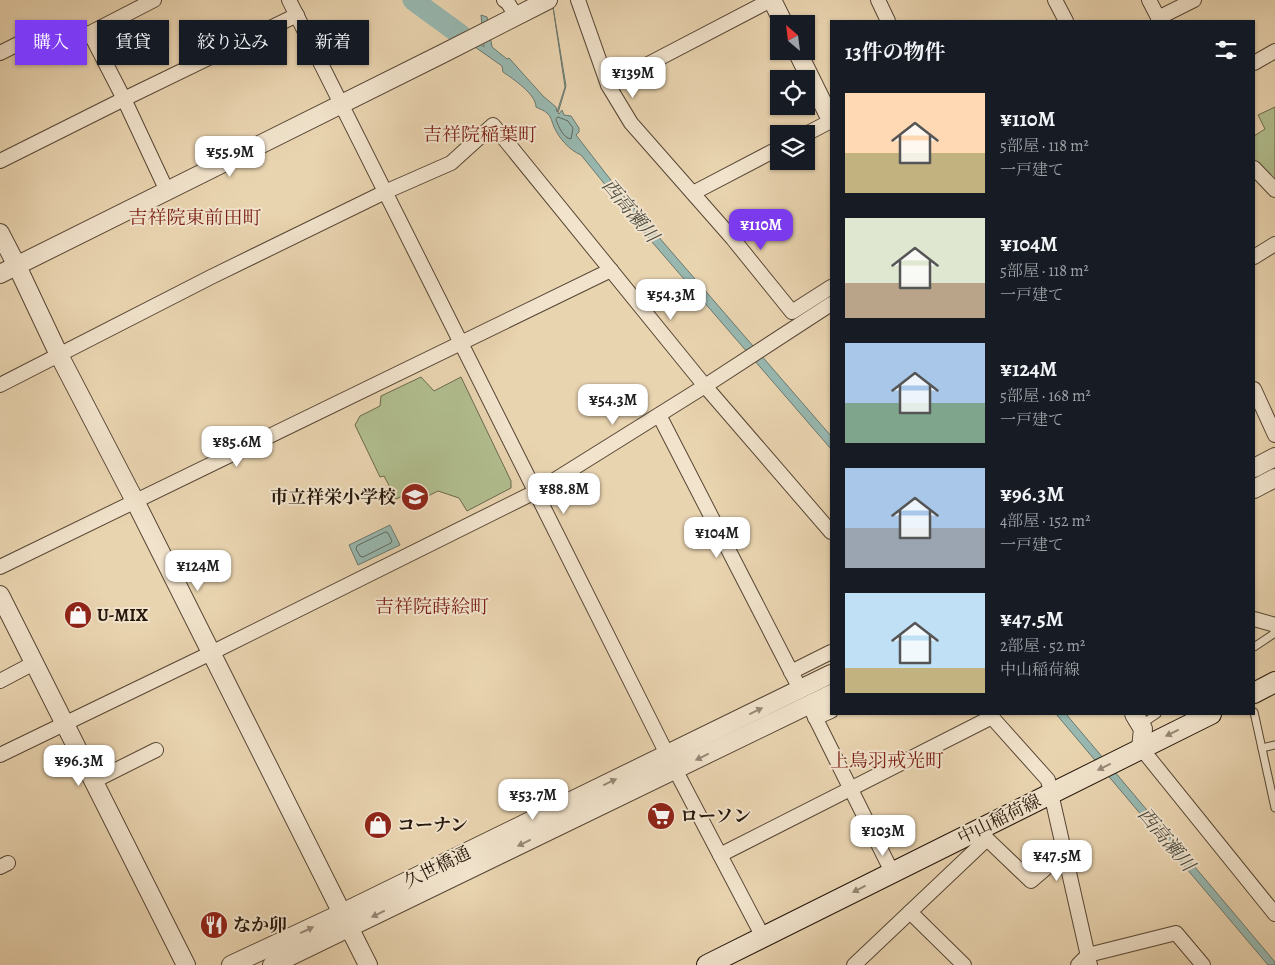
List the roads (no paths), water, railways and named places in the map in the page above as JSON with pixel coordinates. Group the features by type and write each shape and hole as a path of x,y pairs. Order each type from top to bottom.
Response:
{"main road":[{"path":"1255,692 1275,682"},
{"name":"中山稲荷線","path":"707,965 892,872 984,834 1139,743 1209,715"}],"street":[{"path":"0,53 28,39 90,33 154,0"},
{"path":"289,0 672,762 763,937"},
{"path":"504,0 516,16"},
{"path":"0,274 548,0"},
{"path":"578,0 608,86 631,123 733,239 792,312 830,288"},
{"path":"608,86 772,0 780,15"},
{"path":"878,0 888,20"},
{"path":"1055,0 1065,20"},
{"path":"1149,0 1159,20 1194,0"},
{"path":"0,161 124,98 297,15"},
{"path":"90,33 124,98 167,191"},
{"path":"1255,62 1275,51"},
{"path":"801,60 830,118"},
{"path":"815,129 830,121"},
{"path":"0,386 212,277 385,192 451,162 493,125 705,386 830,531"},
{"path":"693,194 770,153"},
{"path":"1255,169 1275,190"},
{"path":"0,233 59,355 135,501 368,965"},
{"path":"1255,256 1275,244"},
{"path":"0,567 610,270"},
{"path":"0,755 211,653 537,491 729,371 830,305"},
{"path":"1255,392 1275,435"},
{"path":"659,415 892,872"},
{"path":"1255,467 1275,457"},
{"path":"1255,488 1275,478"},
{"path":"0,595 186,965"},
{"path":"1255,619 1275,626"},
{"path":"791,672 830,652"},
{"path":"0,681 34,663"},
{"name":"久世橋通","path":"808,704 830,675"},
{"name":"久世橋通","path":"231,965 346,920 672,762 830,694"},
{"path":"808,704 830,710"},
{"path":"1134,715 1139,743 1275,914"},
{"path":"720,855 990,716 1048,780 1065,852 1085,962 1176,933 1202,965"},
{"path":"94,781 156,750"},
{"path":"854,965 910,912 984,834 1032,881 1065,852"},
{"path":"910,912 964,965"},
{"name":"久世橋通","path":"272,965 346,920"}],"lane":[{"path":"1255,646 1275,633"},
{"path":"1139,743 1148,720 1156,715"},
{"path":"1255,715 1275,805"},
{"path":"1262,748 1275,745"}],"water":[{"path":"415,0 484,47 481,15 487,17 492,47 507,59 509,58 543,96 556,107 557,112 565,87 553,7 566,86 558,113 562,110 564,115 571,116 579,128 579,132 576,135 617,188 830,435 830,448 646,235 581,155 572,150 562,139 556,131 550,116 536,107 528,92 503,72 502,66 438,21 439,17"},
{"path":"390,525 400,545 358,565 349,545"},
{"path":"1057,715 1067,715 1275,962 1275,965 1268,965"}],"waterway":[{"name":"西高瀬川","path":"413,0 461,35"}],"place":[{"name":"市立祥栄小学校","path":"415,497"},
{"name":"U-MIX","path":"78,615"},
{"name":"ローソン","path":"661,816"},
{"name":"コーナン","path":"378,825"},
{"name":"なか卯","path":"214,925"}],"district":[{"name":"吉祥院稲葉町","path":"480,134"},
{"name":"吉祥院東前田町","path":"195,217"},
{"name":"吉祥院蒔絵町","path":"432,606"},
{"name":"上鳥羽戒光町","path":"887,760"}]}
